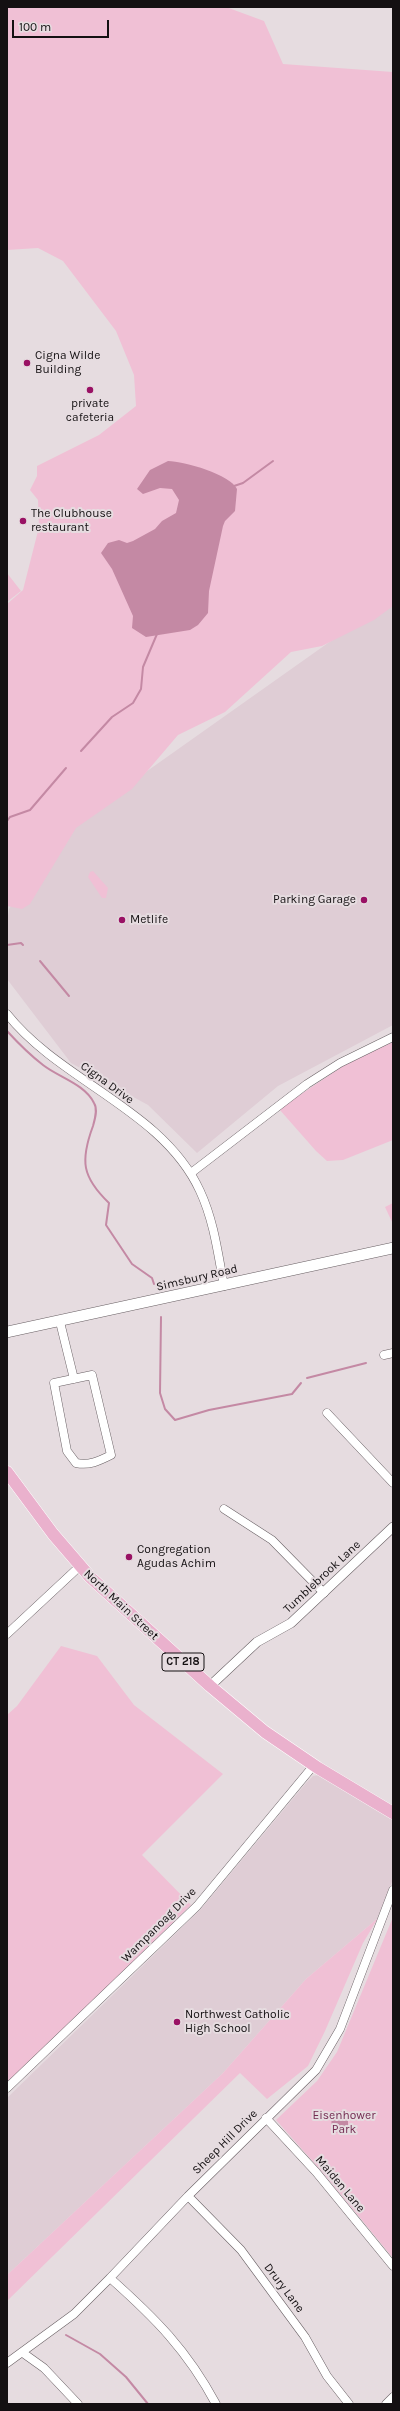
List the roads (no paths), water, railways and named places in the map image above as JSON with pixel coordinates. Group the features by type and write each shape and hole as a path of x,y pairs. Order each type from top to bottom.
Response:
{"main road":[{"name":"Simsbury Road","path":"7,1332 60,1322 393,1248"},
{"name":"North Main Street","path":"7,1472 53,1534 80,1566 116,1602 210,1686 265,1732 314,1766 393,1813"}],"street":[{"name":"Cigna Drive","path":"7,1014 42,1051 157,1133 191,1173 210,1217 224,1286"},
{"path":"191,1173 307,1084 347,1059 393,1036"},
{"path":"60,1322 74,1379"},
{"path":"384,1355 393,1353"},
{"path":"92,1375 111,1455 98,1462 84,1465 76,1463 67,1451 54,1383 74,1379 92,1375"},
{"path":"327,1413 393,1483"},
{"path":"224,1509 272,1540 324,1593"},
{"name":"Tumblebrook Lane","path":"210,1686 257,1642 291,1623 393,1527"},
{"path":"7,1634 80,1566"},
{"name":"Wampanoag Drive","path":"7,2088 197,1906 314,1766"},
{"name":"Sheep Hill Drive","path":"7,2363 23,2353 74,2314 188,2196 266,2118 305,2082 329,2050 340,2029 393,1890"},
{"name":"Maiden Lane","path":"266,2118 316,2172 393,2266"},
{"name":"Drury Lane","path":"188,2196 250,2263 305,2337 327,2376 349,2404"},
{"path":"110,2278 157,2321 176,2342 200,2375 216,2404"},
{"path":"23,2353 44,2368 78,2404"},
{"path":"386,2404 393,2397"}],"waterway":[{"path":"234,486 243,483 273,461"},
{"path":"81,751 112,717 133,703 141,689 143,667 157,634"},
{"path":"7,821 10,817 30,810 66,768"},
{"path":"7,945 21,943 23,945"},
{"path":"40,961 69,996"},
{"path":"7,1031 38,1061 78,1086 90,1096 95,1105 96,1114 86,1149 86,1168 93,1185 109,1203 106,1225 132,1264 152,1278 154,1284"},
{"path":"161,1317 160,1393 165,1409 175,1420 209,1410 292,1394 301,1383"},
{"path":"307,1378 366,1363"},
{"path":"66,2335 100,2354 126,2377 148,2404"}],"place":[{"name":"Cigna Wilde Building","path":"27,363"},
{"name":"private cafeteria","path":"90,390"},
{"name":"The Clubhouse restaurant","path":"23,521"},
{"name":"Parking Garage","path":"364,900"},
{"name":"Metlife","path":"122,920"},
{"name":"Congregation Agudas Achim","path":"129,1557"},
{"name":"Northwest Catholic High School","path":"177,2022"}],"park label":[{"name":"Eisenhower Park","path":"344,2123"}]}
